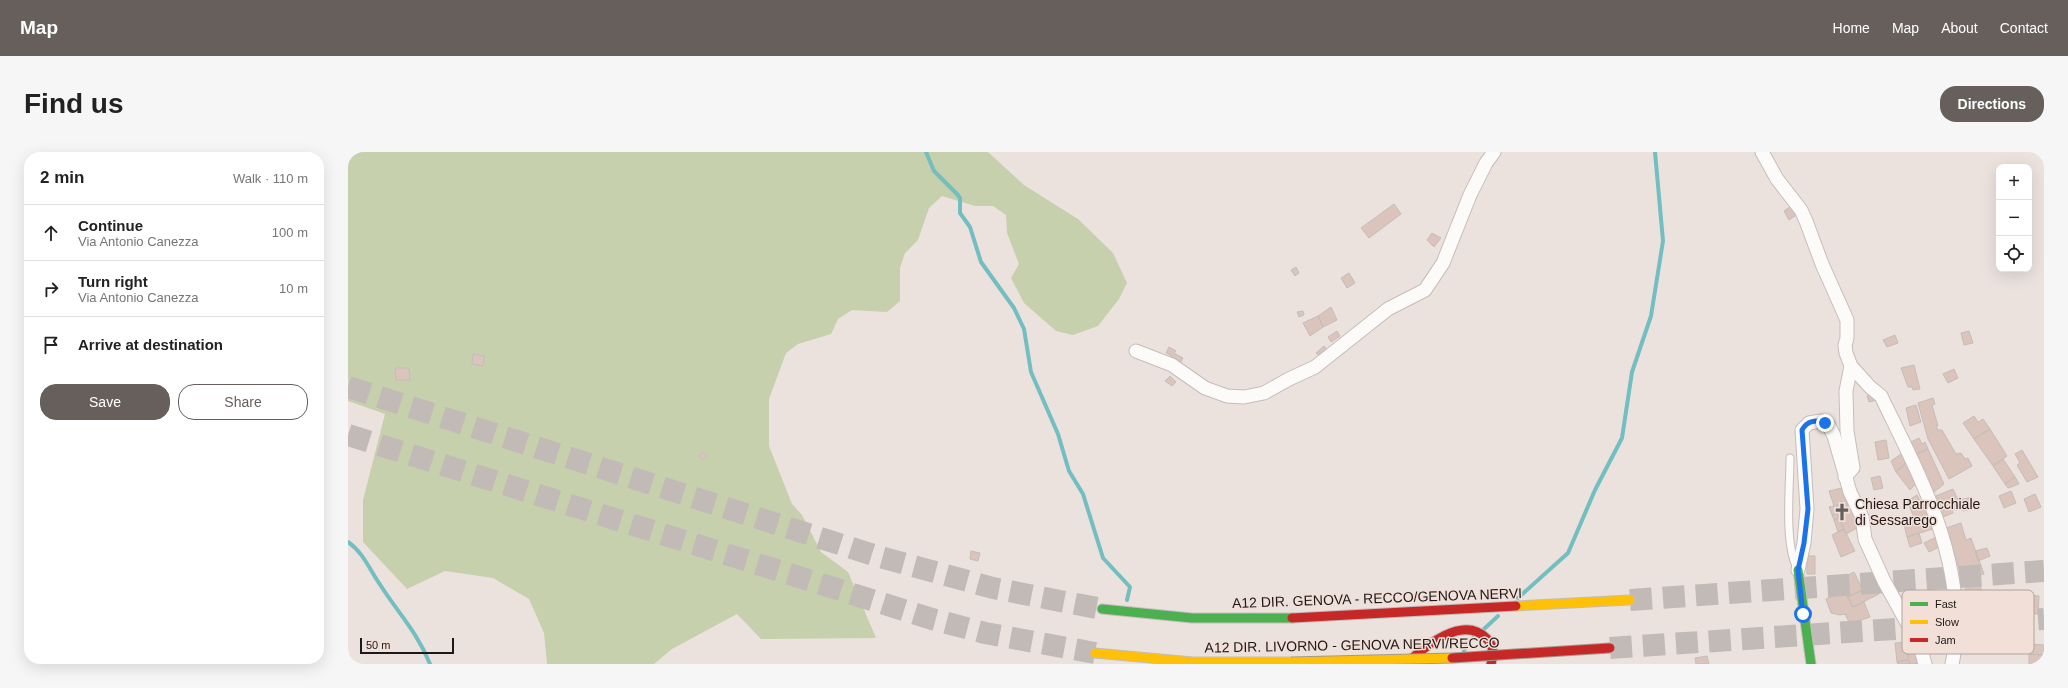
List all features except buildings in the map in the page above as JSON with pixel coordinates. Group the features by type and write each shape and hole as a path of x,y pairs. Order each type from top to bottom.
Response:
{"main road":[{"path":"1798,570 1811,664"},
{"name":"A12 DIR. GENOVA - RECCO/GENOVA NERVI","path":"1102,609 1192,618 1303,618 1630,600"},
{"path":"1406,664 1435,642 1459,631 1472,629 1482,634 1490,642 1493,656 1491,664"},
{"name":"A12 DIR. LIVORNO - GENOVA NERVI/RECCO","path":"1095,653 1145,659 1226,664 1472,658 1610,648"}],"street":[{"path":"1136,351 1172,365 1205,388 1227,396 1244,397 1264,393 1315,367 1388,309 1425,290 1443,263 1470,195 1486,163 1494,152"},
{"path":"1762,152 1777,178 1801,210 1806,221 1822,264 1847,320 1847,338 1845,345 1846,353 1852,366 1870,387 1881,396 1929,496 1944,540 1954,590"},
{"path":"1845,477 1853,468 1847,431 1846,391 1852,366"},
{"path":"1798,570 1807,523 1807,496 1801,436 1802,430 1807,424 1821,421 1829,426 1841,459 1845,477 1862,517 1865,540 1884,581 1902,614"},
{"path":"1922,654 1925,664"},
{"path":"1952,664 1954,654"}],"lane":[{"path":"1790,458 1789,520 1794,564 1798,570"}],"green space":[{"path":"348,152 988,152 1024,185 1078,219 1113,253 1127,283 1119,299 1098,326 1073,335 1056,331 1024,303 1011,278 1019,264 1007,233 1006,215 993,206 975,206 942,196 929,208 918,240 905,253 900,268 900,301 887,312 852,310 838,319 831,334 798,344 786,353 769,399 769,446 792,504 802,515 821,552 848,572 876,638 761,639 737,614 672,649 654,664 547,664 544,633 529,599 493,578 445,571 407,589 363,542 363,500 385,414 348,401"}],"waterway":[{"path":"926,152 934,171 960,198 960,213 970,227 981,262 1014,308 1024,329 1031,372 1058,434 1069,471 1083,494 1103,558 1130,587 1127,600"},
{"path":"1518,598 1568,553 1595,490 1622,438 1632,372 1651,316 1663,241 1655,152"},
{"path":"348,542 354,546 363,557 414,633 430,664"},
{"path":"1484,629 1498,616"},
{"path":"1464,651 1468,642 1476,636"}],"tunnel":[{"path":"348,387 880,557 993,588 1102,609"},
{"path":"348,435 932,619 985,633 1095,653"},
{"path":"1630,600 2044,571"},
{"path":"2034,620 2044,619"},
{"path":"1610,648 1902,628"}],"traffic: fast":[{"path":"1798,570 1811,664"},
{"path":"1102,609 1192,618 1292,618"}],"traffic: slow":[{"path":"1516,606 1630,600"},
{"path":"1095,653 1193,662 1291,662"},
{"path":"1291,662 1452,658"}],"traffic: jam":[{"path":"1292,618 1516,606"},
{"path":"1407,663 1434,642 1456,631 1466,630 1477,632 1489,641 1493,650 1491,664"},
{"path":"1452,658 1610,648"}],"place":[{"name":"Chiesa Parrocchiale di Sessarego","path":"1842,512"}],"route":[{"path":"1803,614 1798,570 1804,543 1808,509 1801,436 1802,430 1807,424 1816,421 1825,423"}]}
